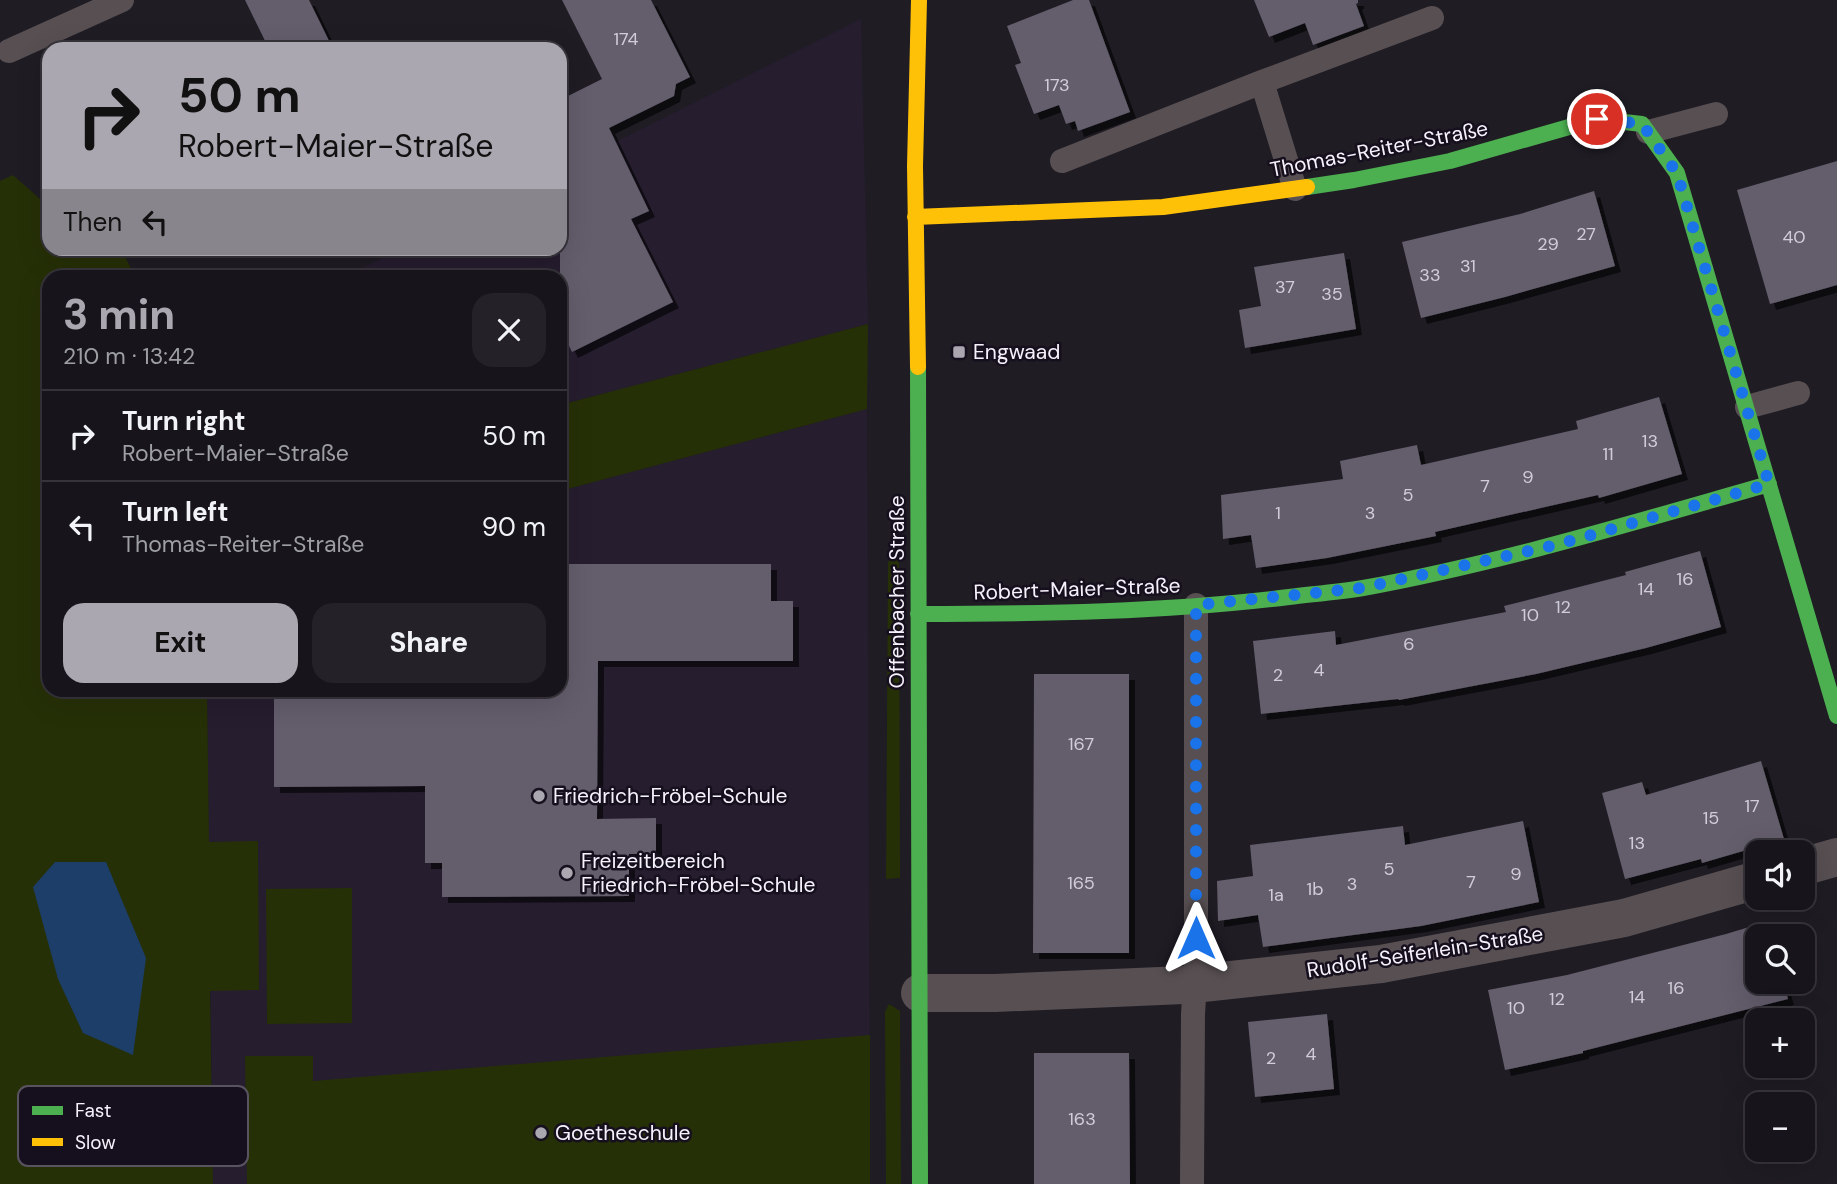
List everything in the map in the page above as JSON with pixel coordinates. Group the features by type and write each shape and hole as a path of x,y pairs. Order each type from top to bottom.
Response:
{"street":[{"name":"Offenbacher Straße","path":"919,0 915,217 920,1184"},
{"name":"Thomas-Reiter-Straße","path":"915,217 1163,207 1294,189 1450,161 1597,119 1642,124 1648,132"},
{"path":"1648,132 1677,173 1836,710"},
{"name":"Robert-Maier-Straße","path":"918,614 1132,611 1362,588 1556,545 1769,484"},
{"path":"1815,864 1837,858"},
{"name":"Rudolf-Seiferlein-Straße","path":"920,993 995,993 1196,984 1381,964 1624,918 1745,883"}],"lane":[{"path":"9,51 122,0"},
{"path":"1062,161 1432,18"},
{"path":"1262,82 1294,189"},
{"path":"1648,132 1716,114"},
{"path":"1747,407 1798,393"},
{"path":"1192,1184 1193,1014 1196,984 1196,605"}],"shaded area":[{"path":"861,19 868,324 567,403 567,270 358,270 387,256 567,256 567,166"},
{"name":"Friedrich-Fröbel-Schule","path":"867,409 870,1184 213,1184 213,1166 248,1166 248,1086 212,1086 207,697 567,697 567,489"}],"green space":[{"path":"13,175 42,201 42,256 125,256 132,270 42,270 42,697 207,697 209,842 258,841 259,990 210,991 211,1086 18,1086 18,1166 213,1166 213,1184 0,1184 0,181"},
{"path":"868,324 867,409 567,489 567,403"},
{"path":"899,553 900,878 886,879 888,562"},
{"path":"352,888 352,1023 267,1024 266,889"},
{"path":"889,1004 900,1011 901,1184 886,1184 885,1012"},
{"name":"Goetheschule","path":"870,1035 870,1184 247,1184 248,1086 245,1086 245,1056 313,1056 313,1081"}],"water":[{"path":"55,862 106,862 146,958 133,1055 83,1033 58,979 33,887"}],"building":[{"path":"245,0 309,0 330,42 266,42"},
{"path":"562,0 651,0 690,77 676,84 674,96 609,128 649,211 631,219 673,302 572,352 567,342 567,270 560,270 560,256 567,256 567,96 602,79"},
{"path":"1073,0 1089,0 1130,112 1078,131 1075,121 1066,124 1059,105 1034,114 1015,65 1021,63 1007,26"},
{"path":"1254,0 1358,0 1356,4 1364,26 1313,45 1305,23 1269,37"},
{"path":"1837,161 1837,285 1770,304 1737,190"},
{"path":"1594,191 1615,266 1421,318 1402,242 1520,214"},
{"path":"1344,253 1356,329 1245,348 1239,310 1261,306 1254,267"},
{"path":"1659,397 1682,474 1599,498 1598,495 1435,532 1436,536 1327,558 1256,568 1251,535 1223,539 1221,495 1343,479 1340,461 1417,445 1421,465 1578,429 1576,421"},
{"path":"1700,551 1721,627 1536,674 1399,700 1261,714 1253,641 1335,631 1336,645 1506,612 1504,606 1626,575 1625,572"},
{"path":"567,564 771,564 771,601 793,601 793,661 598,661 597,819 656,818 656,854 629,854 629,896 442,897 442,863 425,863 425,786 274,787 274,697 567,697"},
{"path":"1034,674 1129,674 1129,953 1033,953"},
{"path":"1761,761 1784,839 1745,840 1745,850 1702,863 1701,859 1625,879 1602,793 1642,782 1646,795"},
{"path":"1523,821 1539,902 1421,926 1263,947 1258,915 1218,921 1217,881 1253,876 1250,845 1403,826 1405,845"},
{"path":"1745,928 1745,994 1787,994 1788,999 1745,1008 1583,1053 1505,1070 1488,990 1567,975"},
{"path":"1327,1014 1334,1089 1255,1097 1248,1022"},
{"path":"1034,1053 1129,1053 1130,1184 1034,1184"}],"traffic: fast":[{"path":"1307,187 1450,161 1597,119 1642,124 1677,173 1837,716"},
{"path":"918,367 920,1184"},
{"path":"918,614 1150,609 1243,602 1363,588 1516,554 1769,484"}],"traffic: slow":[{"path":"918,367 915,166 919,0"},
{"path":"915,217 1163,207 1307,187"}],"place":[{"name":"Engwaad","path":"959,352"},
{"name":"Friedrich-Fröbel-Schule","path":"539,796"},
{"name":"Freizeitbereich Friedrich-Fröbel-Schule","path":"567,873"},
{"name":"Goetheschule","path":"541,1133"}],"route":[{"path":"1196,938 1196,605 1362,588 1556,545 1769,484 1677,173 1642,124 1597,119"}]}
